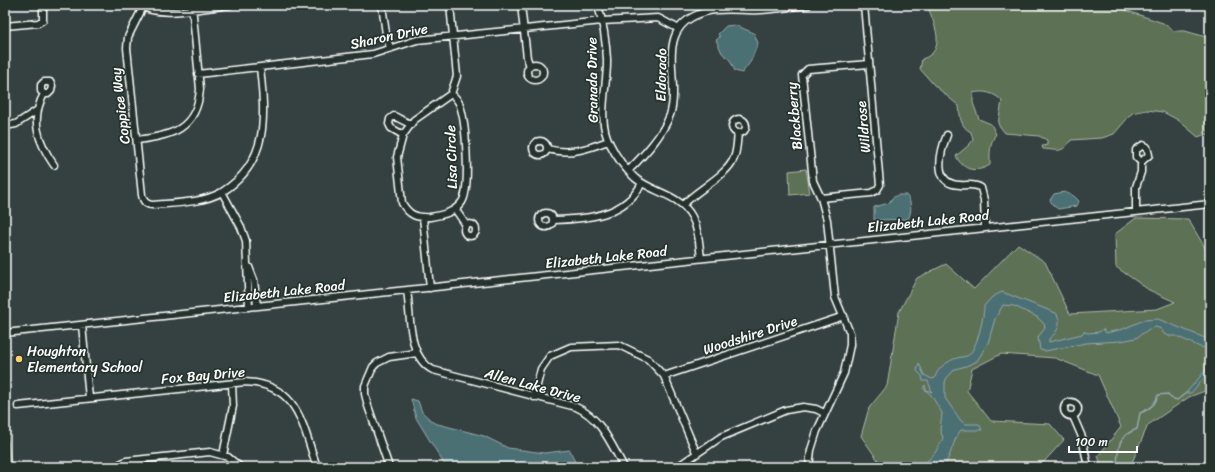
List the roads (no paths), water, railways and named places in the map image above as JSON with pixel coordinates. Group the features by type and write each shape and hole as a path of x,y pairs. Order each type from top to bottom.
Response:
{"street":[{"path":"5,26 38,23 43,20 43,5"},
{"path":"141,6 166,12 192,7 230,5"},
{"path":"382,5 386,34 390,48"},
{"path":"450,5 457,76 451,94"},
{"path":"521,5 527,58 530,66"},
{"name":"Granada Drive","path":"598,5 602,21 607,60 603,113 608,141 618,160 642,183 683,205 691,216 696,228 701,258"},
{"path":"678,29 693,17 706,11 760,10 808,5"},
{"name":"Wildrose","path":"821,198 878,192 880,185 864,5"},
{"name":"Coppice Way","path":"141,6 128,36 127,48 142,195 146,203 153,205 188,202 222,192"},
{"path":"137,140 170,134 186,123 193,114 199,101 192,7"},
{"name":"Sharon Drive","path":"198,74 373,54 410,41 602,21 658,18 678,29"},
{"name":"Eldorado","path":"628,171 659,135 670,116 674,96 671,48 678,29"},
{"name":"Blackberry","path":"821,198 813,181 802,75 808,69 869,64"},
{"path":"249,307 246,281 248,266 244,234 222,192 241,176 252,162 261,140 264,118 260,68"},
{"path":"5,126 16,124 25,120 36,111 44,94"},
{"name":"Lisa Circle","path":"451,94 459,103 461,109 467,171 465,197 455,209 438,216 423,217 412,215 402,203 397,157 402,135 410,124 451,94"},
{"path":"36,111 37,126 42,147 54,165"},
{"path":"402,135 391,128 388,124 390,119 394,116 410,124"},
{"path":"25,120 37,126"},
{"path":"683,205 699,189 709,183 728,167 734,158 738,133"},
{"path":"947,135 940,160 940,168 943,179 949,184 977,185 981,188 984,200 985,228"},
{"path":"547,149 568,152 580,151 608,141"},
{"path":"1136,211 1136,187 1141,162"},
{"path":"554,220 586,217 614,210 623,206 633,197 642,183"},
{"path":"809,467 811,450 824,413 839,386 850,345 850,333 835,297 830,244 821,198"},
{"name":"Elizabeth Lake Road","path":"5,333 1210,204"},
{"path":"455,209 466,225"},
{"path":"423,217 430,288"},
{"path":"248,266 254,280 257,306"},
{"path":"389,467 368,406 365,386 373,367 377,362 389,357 416,353 407,290"},
{"name":"Woodshire Drive","path":"664,376 844,316"},
{"path":"82,325 89,398"},
{"path":"534,397 545,362 550,356 559,350 571,347 619,345 648,359 664,376 696,452"},
{"name":"Allen Lake Drive","path":"416,353 425,366 433,370 576,407 586,412 595,419 601,427 624,467"},
{"name":"Fox Bay Drive","path":"18,406 245,382 261,384 290,395 317,467"},
{"path":"223,455 233,406 232,384"},
{"path":"677,467 696,452 732,431 794,408 816,409 824,413"},
{"path":"1073,416 1082,437 1088,467"},
{"path":"114,467 126,461 210,452 223,455 233,460 240,467"}],"water":[{"path":"735,25 754,33 758,43 751,61 742,73 735,71 730,60 722,53 716,40 720,37 718,34 726,26"},
{"path":"1064,192 1074,196 1079,201 1077,206 1058,209 1053,205 1050,200 1054,194"},
{"path":"898,195 906,195 908,197 911,210 908,219 874,220 874,207 889,203 892,198"},
{"path":"1002,292 1056,313 1059,324 1057,331 1049,339 1049,342 1082,334 1084,331 1087,333 1099,332 1103,329 1106,333 1123,329 1144,320 1158,319 1210,339 1210,349 1200,347 1176,336 1164,334 1161,329 1156,327 1149,329 1136,338 1121,341 1086,343 1045,351 1040,350 1038,337 1045,328 1044,324 1037,317 1014,306 1003,305 995,319 988,343 977,361 955,369 946,379 945,383 945,398 961,421 966,424 979,424 982,430 961,430 943,467 921,467 935,453 943,438 940,429 942,413 931,395 923,388 925,385 926,390 932,392 928,381 923,381 922,376 917,371 919,363 924,375 932,379 935,378 940,368 947,363 954,359 967,356 971,353 977,341 984,306 992,297"},
{"path":"1210,360 1210,371 1191,393 1186,393 1205,371"},
{"path":"411,399 418,401 422,412 434,423 484,436 508,448 544,453 570,450 577,467 446,467 416,418"}],"waterway":[{"path":"1117,467 1118,449 1122,439 1130,432 1137,429 1140,413 1151,406 1158,395 1168,394 1171,398 1177,400 1186,393"}],"place":[{"name":"Houghton Elementary School","path":"19,359"}]}
